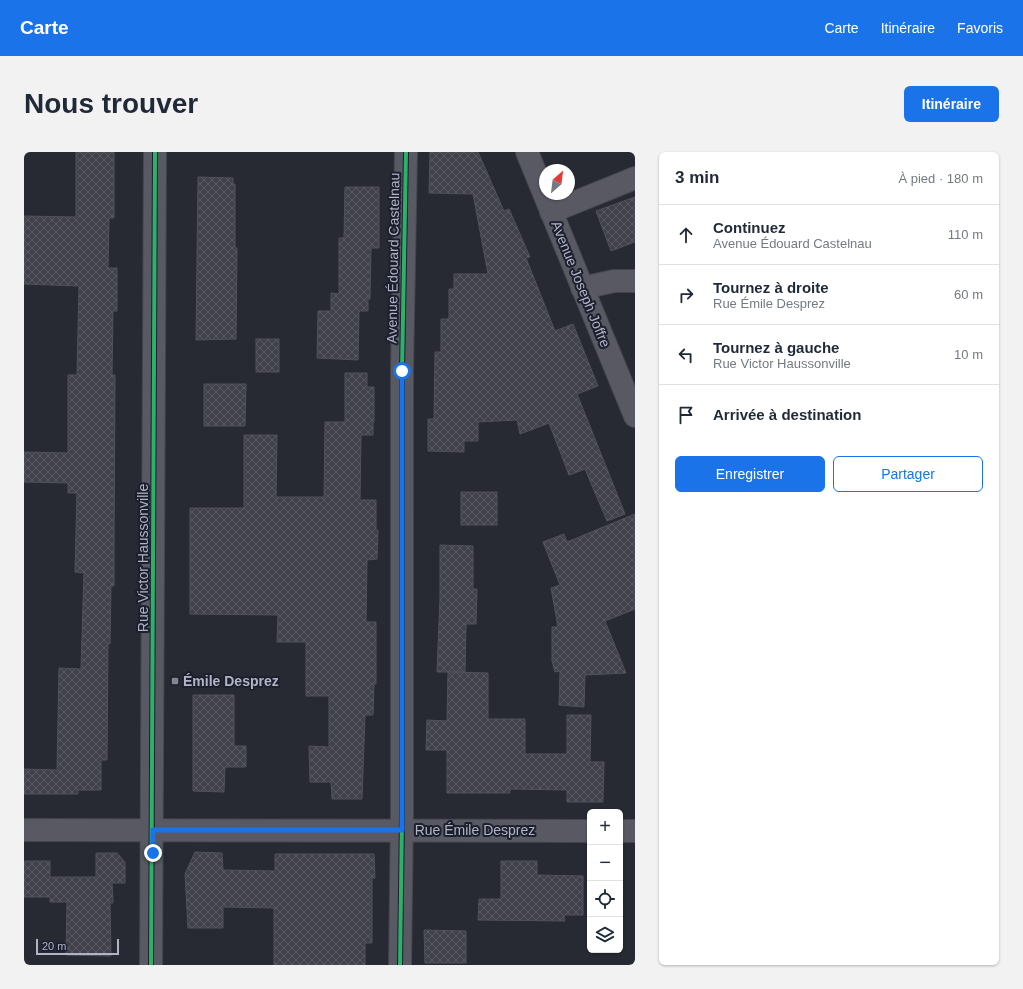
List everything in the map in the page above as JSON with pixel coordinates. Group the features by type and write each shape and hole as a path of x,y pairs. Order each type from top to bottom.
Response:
{"street":[{"name":"Rue Victor Haussonville","path":"151,965 153,830 155,152"},
{"name":"Avenue Édouard Castelnau","path":"400,965 402,830 402,371 406,152"},
{"name":"Avenue Joseph Joffre","path":"527,152 635,416"},
{"path":"551,212 635,178"},
{"path":"582,288 614,281 635,281"},
{"name":"Rue Émile Desprez","path":"24,830 587,830"},
{"path":"623,831 635,831"}],"building":[{"path":"76,152 114,152 114,218 109,218 108,268 117,268 117,311 113,311 112,375 115,375 114,586 111,586 110,644 108,643 107,760 101,760 101,790 78,790 78,794 24,794 24,769 57,770 59,668 81,669 84,573 75,572 77,493 68,493 68,483 24,482 24,452 68,453 68,375 77,375 79,286 24,284 24,216 76,217"},
{"path":"430,152 478,152 504,211 509,209 530,257 526,258 555,331 573,324 598,386 577,394 625,514 607,521 585,469 569,475 549,423 520,434 517,420 478,422 478,441 464,441 464,452 428,451 428,419 434,419 435,352 441,352 441,319 449,319 449,289 454,289 454,274 488,274 473,194 429,193"},
{"path":"198,177 233,178 233,184 235,184 235,248 237,248 236,339 196,340"},
{"path":"345,187 379,187 379,248 371,248 370,299 368,299 368,311 359,311 358,360 317,358 318,311 331,311 331,293 339,294 339,238 344,238"},
{"path":"635,197 635,242 611,251 596,211"},
{"path":"256,339 279,339 279,372 256,372"},
{"path":"345,373 367,373 367,387 374,387 373,435 361,435 360,500 376,500 376,530 378,530 377,559 367,560 366,622 376,622 376,684 374,684 373,715 365,715 362,799 332,799 331,782 310,782 309,746 329,747 329,696 306,696 306,642 277,642 278,615 190,614 190,508 244,508 244,435 277,435 276,497 324,497 325,422 345,422"},
{"path":"204,384 246,384 245,426 204,426"},
{"path":"461,492 497,492 497,525 461,525"},
{"path":"635,514 635,609 605,621 626,673 585,675 584,707 559,705 560,671 555,672 552,661 552,627 558,627 551,588 560,585 543,542 564,534 567,542"},
{"path":"440,545 473,546 473,589 477,589 476,624 466,624 465,672 437,672 440,598"},
{"path":"448,672 488,673 488,719 525,719 525,754 567,754 567,715 591,715 590,762 604,762 603,802 567,802 567,790 510,789 510,793 447,793 447,750 426,750 427,720 447,721"},
{"path":"193,695 234,695 234,746 246,746 246,767 225,767 224,792 193,791"},
{"path":"195,852 222,853 223,870 275,871 275,854 374,854 375,878 372,878 372,943 365,943 365,965 274,965 274,908 223,907 223,928 188,928 185,874"},
{"path":"96,853 117,853 125,862 125,883 112,883 113,903 110,903 111,956 66,955 67,902 50,902 50,897 24,897 24,861 50,861 50,877 96,877"},
{"path":"501,861 537,861 537,875 583,876 583,915 564,915 565,921 478,920 479,899 501,899"},
{"path":"424,930 466,931 466,963 425,963"}],"cycle path":[{"path":"151,965 155,152"},
{"path":"400,965 402,815 402,371 406,152"}],"place":[{"name":"Émile Desprez","path":"175,681"}],"route":[{"path":"153,853 153,830 402,830 402,371"}]}
